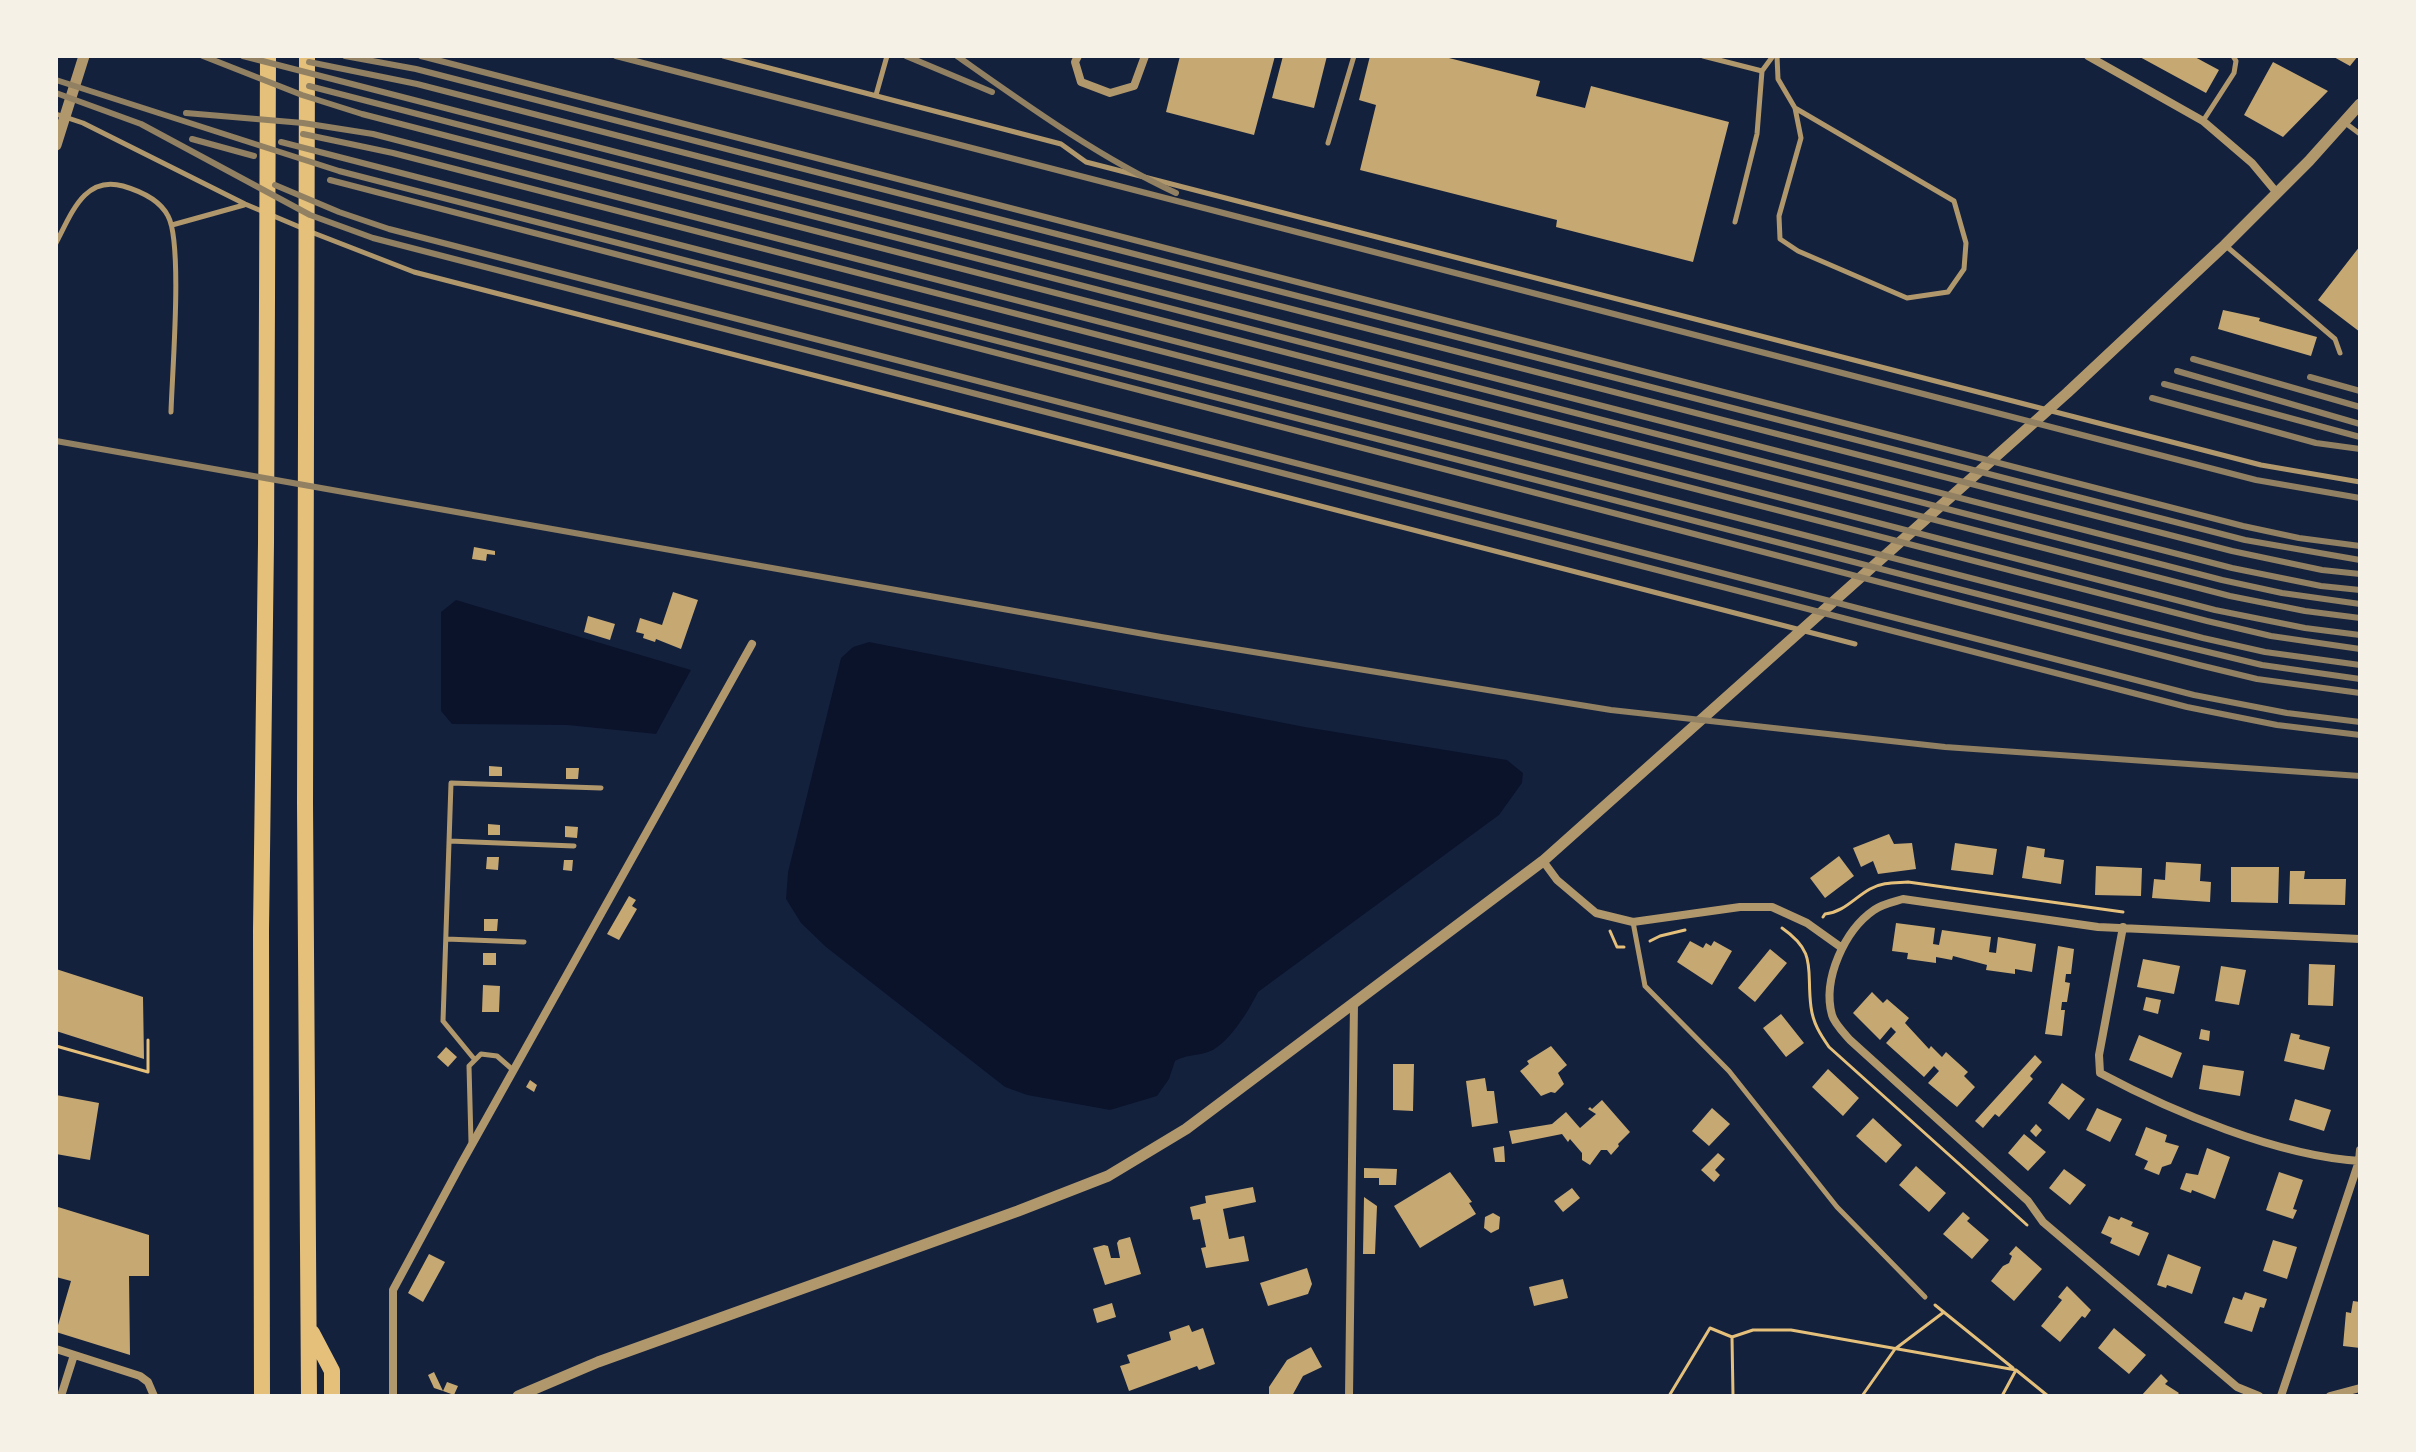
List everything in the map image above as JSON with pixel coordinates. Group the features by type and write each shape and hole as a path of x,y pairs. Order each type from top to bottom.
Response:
{"highway":[{"path":"262,1396 261,930 269,245 268,56"},
{"path":"307,56 305,549 309,1396"},
{"path":"309,1328 332,1371 332,1396"}],"street":[{"path":"58,140 84,56"},
{"path":"1078,56 1075,62 1081,82 1110,93 1134,86 1145,56"},
{"path":"2088,56 2203,121 2252,163 2277,193"},
{"path":"518,1396 598,1362 1108,1176 1186,1129 1543,861 2067,393 2225,245 2360,104"},
{"path":"393,1396 393,1290 752,644"},
{"path":"1543,861 1557,880 1596,913 1633,922 1740,907 1772,907 1807,923 1842,948"},
{"path":"2259,1396 2237,1387 2043,1222 2028,1201 1850,1040 1832,1017 1831,979 1842,948 1857,924 1876,907 1903,899 2098,927 2360,939"},
{"path":"2123,927 2099,1055 2100,1073 2223,1128 2327,1159 2359,1161"},
{"path":"1349,1396 1354,1003"},
{"path":"2281,1396 2359,1161 2360,1150"},
{"path":"56,1349 140,1376 148,1382 154,1396"},
{"path":"61,1396 74,1355"},
{"path":"2330,1396 2360,1388"}],"lane":[{"path":"723,56 1061,144 1086,162 1557,285 2261,465 2360,482"},
{"path":"876,95 887,56"},
{"path":"1328,143 1354,56"},
{"path":"1703,56 1762,71"},
{"path":"1735,222 1757,134 1762,71 1775,56"},
{"path":"1775,56 1778,79 1795,108 1801,138 1779,216 1780,239 1798,251 1907,298 1948,292 1964,269 1966,243 1954,201 1795,108"},
{"path":"2203,121 2234,73 2236,61 2233,56"},
{"path":"56,114 136,148 245,204 414,272 1855,644"},
{"path":"2344,122 2360,134"},
{"path":"56,243 83,197 101,184 121,185 148,197 166,212 172,225 175,254 171,412"},
{"path":"172,225 245,204"},
{"path":"2225,245 2335,339 2340,353"},
{"path":"475,1060 443,1021 451,783 601,788"},
{"path":"449,841 574,846"},
{"path":"1633,922 1645,986 1729,1071 1837,1207 1925,1297"},
{"path":"446,939 524,942"},
{"path":"471,1146 469,1066 481,1054 497,1056 513,1071"}],"path":[{"path":"1606,915 1617,947 1636,946 1687,930"},
{"path":"1774,925 1783,928 1803,946"},
{"path":"56,1046 148,1072 148,1040"},
{"path":"1925,1297 2048,1396"},
{"path":"1862,1396 1895,1349 1944,1312"},
{"path":"1669,1396 1710,1328 1732,1337 1753,1330 1791,1330 2016,1370"},
{"path":"1732,1337 1733,1396"},
{"path":"2002,1396 2016,1370"}],"water":[{"path":"456,600 691,670 656,734 567,725 452,724 441,711 441,612"},
{"path":"869,642 1305,727 1507,760 1523,773 1522,783 1499,815 1258,992 1243,1018 1221,1044 1205,1053 1175,1061 1169,1079 1157,1096 1110,1110 1027,1095 1005,1087 826,947 801,923 786,899 788,872 841,658 853,647"}],"building":[{"path":"1180,56 1275,56 1254,135 1166,112"},
{"path":"1283,56 1327,56 1314,108 1272,98"},
{"path":"1370,56 1441,56 1540,81 1536,96 1585,108 1591,86 1729,122 1693,262 1556,227 1557,220 1360,170 1376,105 1359,100"},
{"path":"2138,56 2193,56 2219,70 2206,93"},
{"path":"2332,56 2358,56 2350,66"},
{"path":"2273,62 2328,91 2283,137 2244,115"},
{"path":"2360,246 2360,332 2318,300"},
{"path":"2223,310 2260,318 2259,321 2317,337 2311,356 2218,329"},
{"path":"474,547 495,551 495,555 487,554 486,561 472,559"},
{"path":"673,592 698,600 681,649 656,639 655,642 643,638 644,634 636,632 640,618 662,625"},
{"path":"588,616 615,624 610,640 584,632"},
{"path":"489,766 502,767 502,776 489,776"},
{"path":"566,768 579,768 578,779 566,779"},
{"path":"488,824 500,825 500,835 488,835"},
{"path":"565,826 578,827 577,838 565,837"},
{"path":"1889,834 1894,844 1912,843 1916,869 1878,874 1873,861 1861,867 1853,848"},
{"path":"1955,843 1997,849 1993,875 1951,870"},
{"path":"2027,846 2045,849 2044,857 2064,860 2061,884 2022,878"},
{"path":"1839,856 1854,876 1825,898 1810,878"},
{"path":"487,857 499,857 498,870 486,869"},
{"path":"564,860 573,860 572,871 563,870"},
{"path":"2166,862 2201,864 2200,881 2211,882 2210,902 2152,898 2154,879 2165,880"},
{"path":"2096,866 2142,868 2141,896 2095,895"},
{"path":"2231,867 2279,867 2278,903 2231,902"},
{"path":"2290,871 2305,871 2304,879 2346,879 2345,905 2289,904"},
{"path":"629,896 636,900 632,906 637,909 619,940 607,934"},
{"path":"484,919 498,919 497,931 484,931"},
{"path":"1896,923 1935,928 1933,944 1939,945 1942,930 1991,937 1989,952 1996,953 1998,937 2036,944 2032,972 2015,969 2015,974 1986,970 1987,965 1953,956 1952,960 1936,957 1936,963 1907,959 1908,953 1892,951"},
{"path":"1690,941 1703,948 1706,943 1711,946 1714,941 1732,951 1712,985 1677,962"},
{"path":"2058,946 2074,949 2071,974 2066,974 2065,982 2070,983 2067,1002 2062,1002 2061,1010 2065,1010 2062,1036 2045,1034"},
{"path":"1770,949 1787,963 1755,1002 1738,988"},
{"path":"483,953 496,953 496,965 483,965"},
{"path":"2143,959 2180,966 2174,994 2137,987"},
{"path":"2309,964 2335,965 2333,1006 2308,1005"},
{"path":"2221,966 2246,970 2239,1005 2215,1001"},
{"path":"56,969 143,997 144,1059 56,1031"},
{"path":"483,985 500,986 499,1012 482,1012"},
{"path":"1872,992 1883,1003 1887,999 1909,1018 1905,1023 1929,1049 1931,1046 1942,1057 1946,1052 1968,1072 1964,1076 1975,1087 1957,1107 1928,1083 1939,1071 1934,1066 1924,1077 1886,1043 1896,1032 1891,1027 1880,1040 1853,1013"},
{"path":"2146,997 2161,1000 2158,1014 2143,1010"},
{"path":"1781,1014 1804,1043 1786,1057 1763,1028"},
{"path":"2201,1029 2210,1031 2209,1041 2199,1039"},
{"path":"2291,1033 2300,1035 2299,1039 2330,1047 2324,1070 2284,1061"},
{"path":"2139,1035 2182,1053 2172,1078 2129,1060"},
{"path":"1551,1046 1567,1065 1558,1073 1564,1084 1555,1093 1541,1096 1520,1071 1529,1064 1527,1061"},
{"path":"446,1047 457,1057 448,1067 437,1057"},
{"path":"2035,1055 2042,1062 2030,1076 2033,1079 1999,1117 1995,1114 1983,1128 1975,1121"},
{"path":"1393,1064 1414,1064 1413,1111 1393,1110"},
{"path":"2203,1065 2244,1071 2240,1096 2199,1089"},
{"path":"1828,1069 1859,1098 1843,1116 1812,1087"},
{"path":"1485,1078 1487,1091 1494,1091 1498,1123 1472,1127 1466,1081"},
{"path":"530,1080 537,1085 534,1092 526,1087"},
{"path":"2062,1083 2085,1099 2069,1120 2048,1103"},
{"path":"56,1095 99,1103 90,1160 56,1154"},
{"path":"2295,1099 2331,1110 2324,1131 2289,1120"},
{"path":"1602,1100 1630,1132 1611,1155 1607,1150 1601,1150 1590,1165 1582,1160 1582,1153 1570,1139 1568,1142 1562,1134 1512,1144 1509,1131 1552,1124 1566,1112 1580,1128 1596,1114 1588,1109"},
{"path":"1712,1108 1730,1124 1709,1146 1692,1131"},
{"path":"2097,1108 2122,1119 2110,1142 2086,1130"},
{"path":"1873,1118 1902,1145 1886,1163 1856,1136"},
{"path":"2036,1124 2042,1130 2036,1137 2030,1131"},
{"path":"2146,1127 2167,1135 2165,1142 2179,1146 2171,1164 2162,1167 2159,1175 2144,1169 2148,1161 2135,1155"},
{"path":"2024,1134 2046,1152 2028,1171 2008,1153"},
{"path":"1504,1146 1505,1162 1495,1162 1493,1148"},
{"path":"2207,1148 2230,1157 2215,1199 2180,1189 2186,1173 2198,1175"},
{"path":"1718,1153 1725,1159 1715,1170 1720,1175 1714,1182 1701,1170"},
{"path":"1916,1166 1946,1193 1929,1212 1899,1185"},
{"path":"1364,1168 1397,1169 1396,1185 1379,1185 1379,1178 1364,1178"},
{"path":"2064,1169 2086,1185 2070,1205 2049,1188"},
{"path":"1450,1172 1472,1202 1469,1203 1476,1214 1420,1248 1394,1206"},
{"path":"2279,1172 2303,1180 2293,1209 2297,1210 2293,1219 2266,1210"},
{"path":"1253,1187 1256,1202 1223,1209 1229,1239 1244,1236 1249,1261 1206,1268 1201,1248 1206,1247 1200,1219 1193,1220 1190,1207 1206,1203 1205,1196"},
{"path":"1572,1188 1580,1198 1563,1212 1554,1201"},
{"path":"1364,1197 1377,1206 1375,1254 1363,1254"},
{"path":"58,1207 149,1235 149,1276 129,1276 130,1355 56,1332 71,1281 56,1277"},
{"path":"1963,1212 1970,1218 1967,1221 1989,1240 1972,1259 1943,1234"},
{"path":"1493,1213 1500,1217 1499,1229 1491,1233 1484,1228 1485,1217"},
{"path":"2109,1216 2133,1222 2131,1226 2149,1233 2139,1256 2110,1243 2112,1238 2101,1233"},
{"path":"1130,1237 1141,1274 1105,1285 1093,1248 1108,1246 1111,1258 1120,1258 1117,1243"},
{"path":"2273,1240 2297,1247 2287,1279 2263,1271"},
{"path":"2016,1246 2042,1269 2014,1301 1991,1281 2009,1263 2012,1256 2009,1254"},
{"path":"429,1254 445,1262 423,1302 408,1293"},
{"path":"2168,1254 2201,1267 2192,1294 2167,1285 2166,1288 2157,1285"},
{"path":"1307,1268 1312,1284 1308,1294 1268,1306 1260,1283"},
{"path":"1563,1279 1568,1298 1534,1306 1529,1287"},
{"path":"2067,1286 2091,1310 2060,1342 2041,1326 2062,1300 2058,1297"},
{"path":"2245,1292 2267,1299 2264,1308 2260,1307 2252,1332 2224,1323 2233,1297 2242,1300"},
{"path":"2353,1301 2360,1302 2360,1348 2343,1346 2346,1312 2351,1313"},
{"path":"1112,1303 1116,1317 1097,1323 1093,1309"},
{"path":"1189,1325 1192,1332 1203,1328 1215,1364 1199,1370 1197,1366 1129,1391 1120,1366 1130,1363 1127,1355 1171,1340 1169,1332"},
{"path":"2114,1328 2146,1355 2129,1374 2098,1348"},
{"path":"1311,1347 1322,1367 1303,1376 1292,1396 1269,1396 1269,1387 1287,1360"},
{"path":"434,1372 443,1391 434,1388 428,1375"},
{"path":"2161,1374 2168,1381 2165,1384 2179,1393 2176,1396 2141,1396"},
{"path":"447,1382 458,1386 454,1395 443,1391"}],"railway":[{"path":"203,56 302,95 362,114 2230,596 2360,618"},
{"path":"243,56 2232,568 2321,586 2360,590"},
{"path":"345,56 416,69 2245,540 2360,560"},
{"path":"421,56 2243,526 2360,546"},
{"path":"616,56 2256,480 2360,498"},
{"path":"906,56 992,92"},
{"path":"957,56 1091,147 1176,193"},
{"path":"309,62 417,84 2232,551 2322,570 2360,574"},
{"path":"56,80 339,171 2125,632 2262,665 2360,679"},
{"path":"309,86 2222,580 2282,593 2360,604"},
{"path":"56,93 141,124 310,215 373,238 2187,707 2277,725 2360,735"},
{"path":"186,113 303,123 373,134 2215,610 2305,628 2360,635"},
{"path":"303,134 393,153 2207,621 2271,636 2360,649"},
{"path":"192,139 254,156"},
{"path":"281,142 2203,638 2265,652 2360,665"},
{"path":"330,180 2199,665 2257,679 2360,693"},
{"path":"275,185 389,229 2194,695 2287,713 2360,722"},
{"path":"2193,359 2360,407"},
{"path":"2177,371 2360,424"},
{"path":"2310,377 2360,391"},
{"path":"2164,384 2360,437"},
{"path":"2152,398 2316,443 2360,449"},
{"path":"56,441 1161,637 1611,710 1945,747 2360,776"}]}
